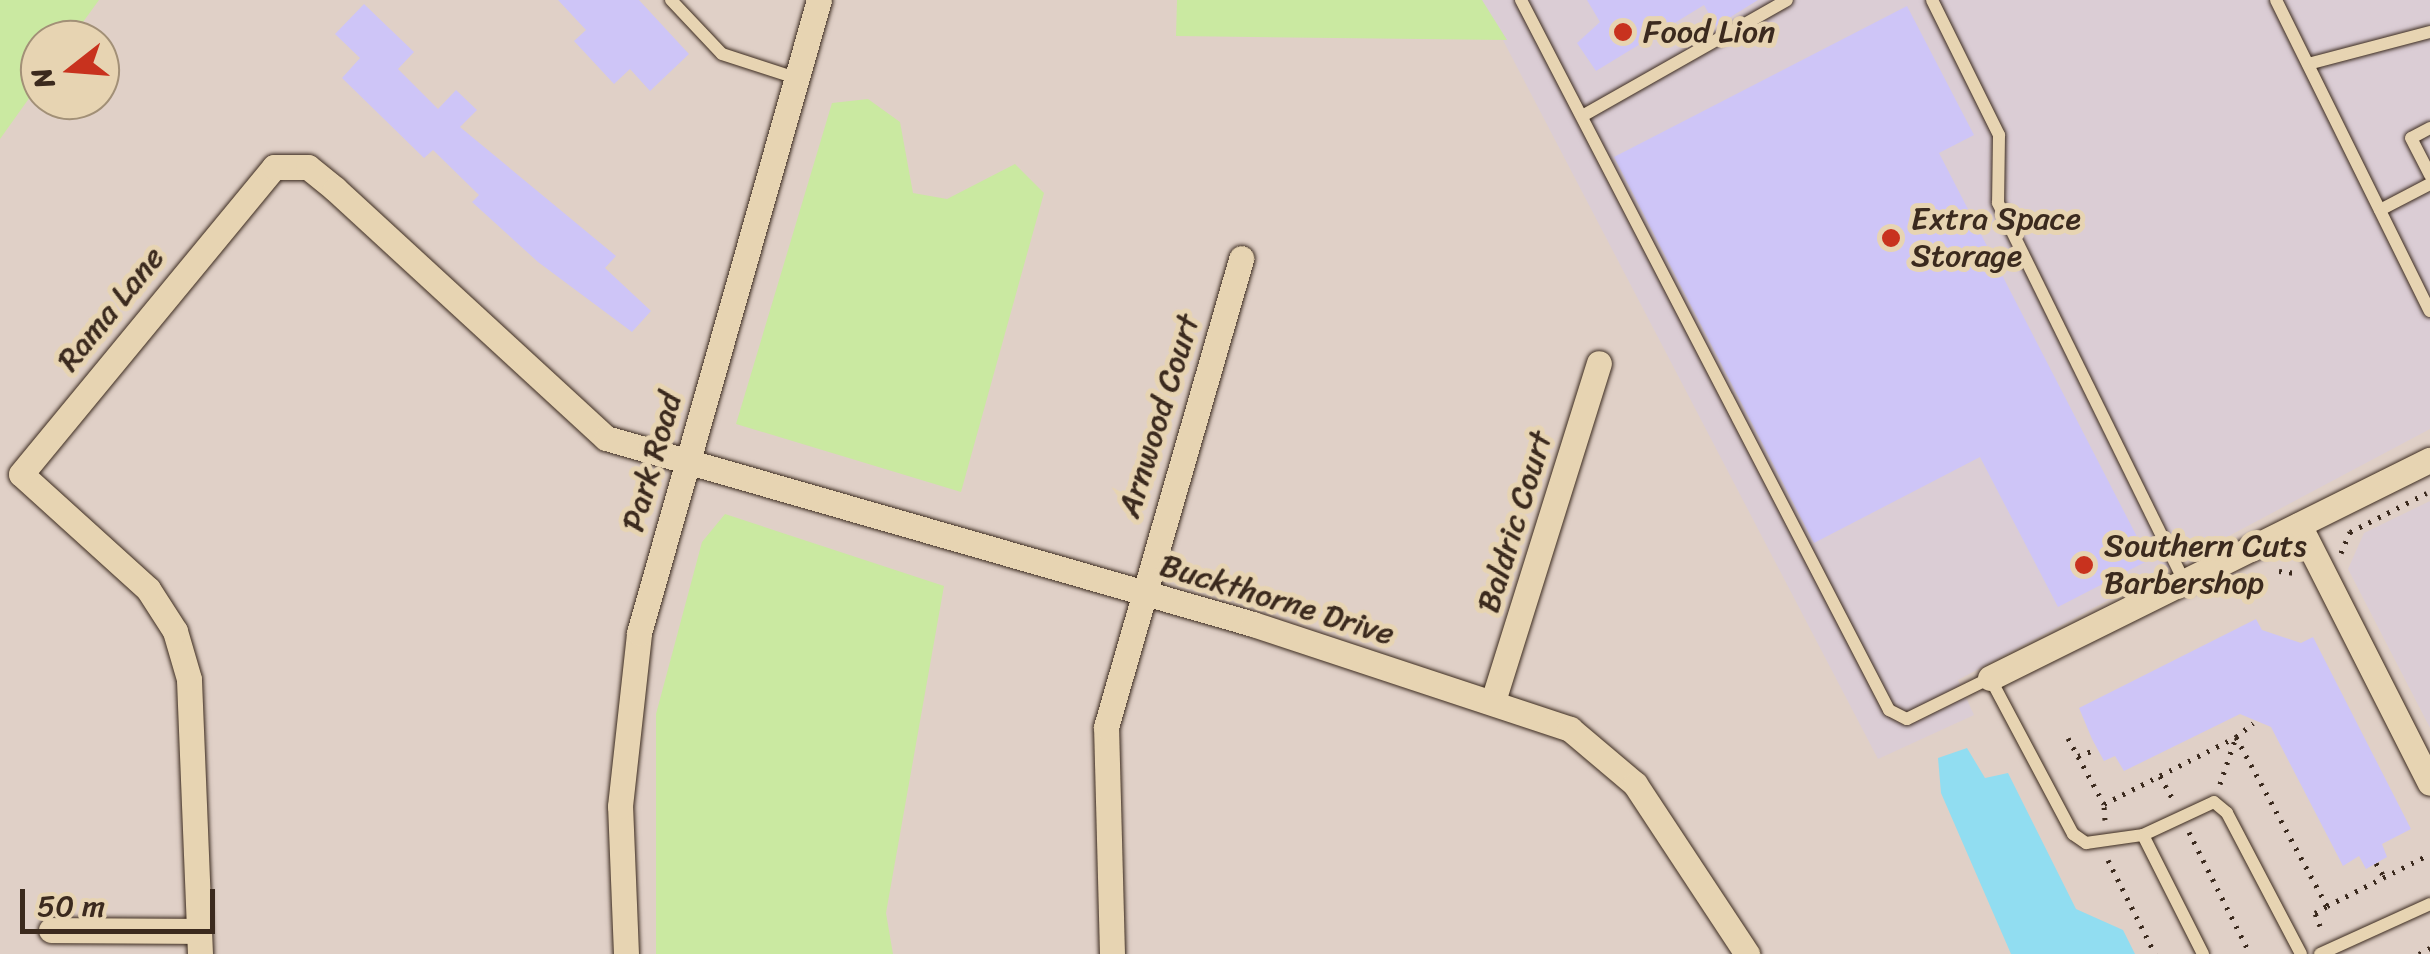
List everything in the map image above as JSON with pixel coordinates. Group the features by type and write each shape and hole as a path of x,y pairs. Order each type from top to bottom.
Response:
{"street":[{"name":"Park Road","path":"626,954 620,806 629,700 684,460 819,0"},
{"name":"Rama Lane","path":"199,942 189,679 175,632 148,590 21,474 237,202 274,167 308,167 586,425 684,460"},
{"name":"Arnwood Court","path":"1112,954 1102,771 1140,592 1241,258"},
{"name":"Baldric Court","path":"1493,701 1599,363"},
{"name":"Buckthorne Drive","path":"684,460 1140,592 1493,701 1570,729 1618,764 1747,954"},
{"path":"1990,678 2430,460"},
{"path":"2299,526 2430,783"},
{"path":"51,930 199,942"}],"lane":[{"path":"671,0 722,54 796,78"},
{"path":"1521,0 1584,115 1889,710 1907,718 1990,678 2073,834 2086,842 2143,835 2220,804 2301,954"},
{"path":"1584,115 1787,0"},
{"path":"1932,0 2000,134 1998,203 2184,582"},
{"path":"2276,0 2430,311"},
{"path":"2308,64 2430,32"},
{"path":"2430,128 2411,138 2430,175"},
{"path":"2380,210 2430,184"},
{"path":"2143,835 2203,954"},
{"path":"2320,954 2430,904"}],"path":[{"path":"2341,556 2350,532 2430,491"},
{"path":"2104,804 2236,737 2253,723"},
{"path":"2220,784 2236,737"},
{"path":"2236,737 2327,906"},
{"path":"2068,738 2104,804 2105,825"},
{"path":"2078,756 2097,749"},
{"path":"2160,776 2173,799"},
{"path":"2186,825 2250,954"},
{"path":"2320,926 2315,912 2430,854"},
{"path":"2108,860 2155,954"},
{"path":"2376,863 2384,877"},
{"path":"2418,954 2430,948"}],"shaded area":[{"path":"1482,0 2430,0 2430,429 1958,680 1974,715 1878,759"},
{"path":"2430,501 2430,728 2348,569 2364,533"}],"green space":[{"path":"0,0 99,0 84,20 20,20 20,111 0,139"},
{"path":"1177,0 1482,0 1507,40 1176,36"},
{"path":"868,99 900,122 913,193 947,199 1015,164 1044,193 961,492 736,424 832,103"},
{"path":"725,514 944,586 886,913 893,954 656,954 656,714 702,542"}],"water":[{"path":"1967,748 1985,778 2008,773 2076,909 2123,930 2135,954 2011,954 1941,793 1938,758"}],"building":[{"path":"558,0 639,0 689,54 650,91 630,69 614,84 574,41 586,30"},
{"name":"Food Lion","path":"1587,0 1758,0 1716,26 1704,5 1596,71 1577,43 1600,22"},
{"path":"364,4 414,52 398,69 438,109 456,90 477,110 460,127 616,256 605,268 651,311 632,332 538,262 472,202 479,195 433,150 424,158 342,78 360,58 335,34"},
{"path":"1907,6 1974,135 1939,153 2149,560 2058,607 1980,457 1814,543 1614,157"},
{"path":"2256,619 2262,630 2301,643 2313,637 2411,829 2382,844 2387,857 2366,869 2359,856 2343,866 2271,727 2240,714 2124,771 2115,756 2104,761 2092,739 2079,708"}],"place":[{"name":"Food Lion","path":"1623,32"},
{"name":"Extra Space Storage","path":"1891,238"},
{"name":"Southern Cuts Barbershop","path":"2084,565"}]}
